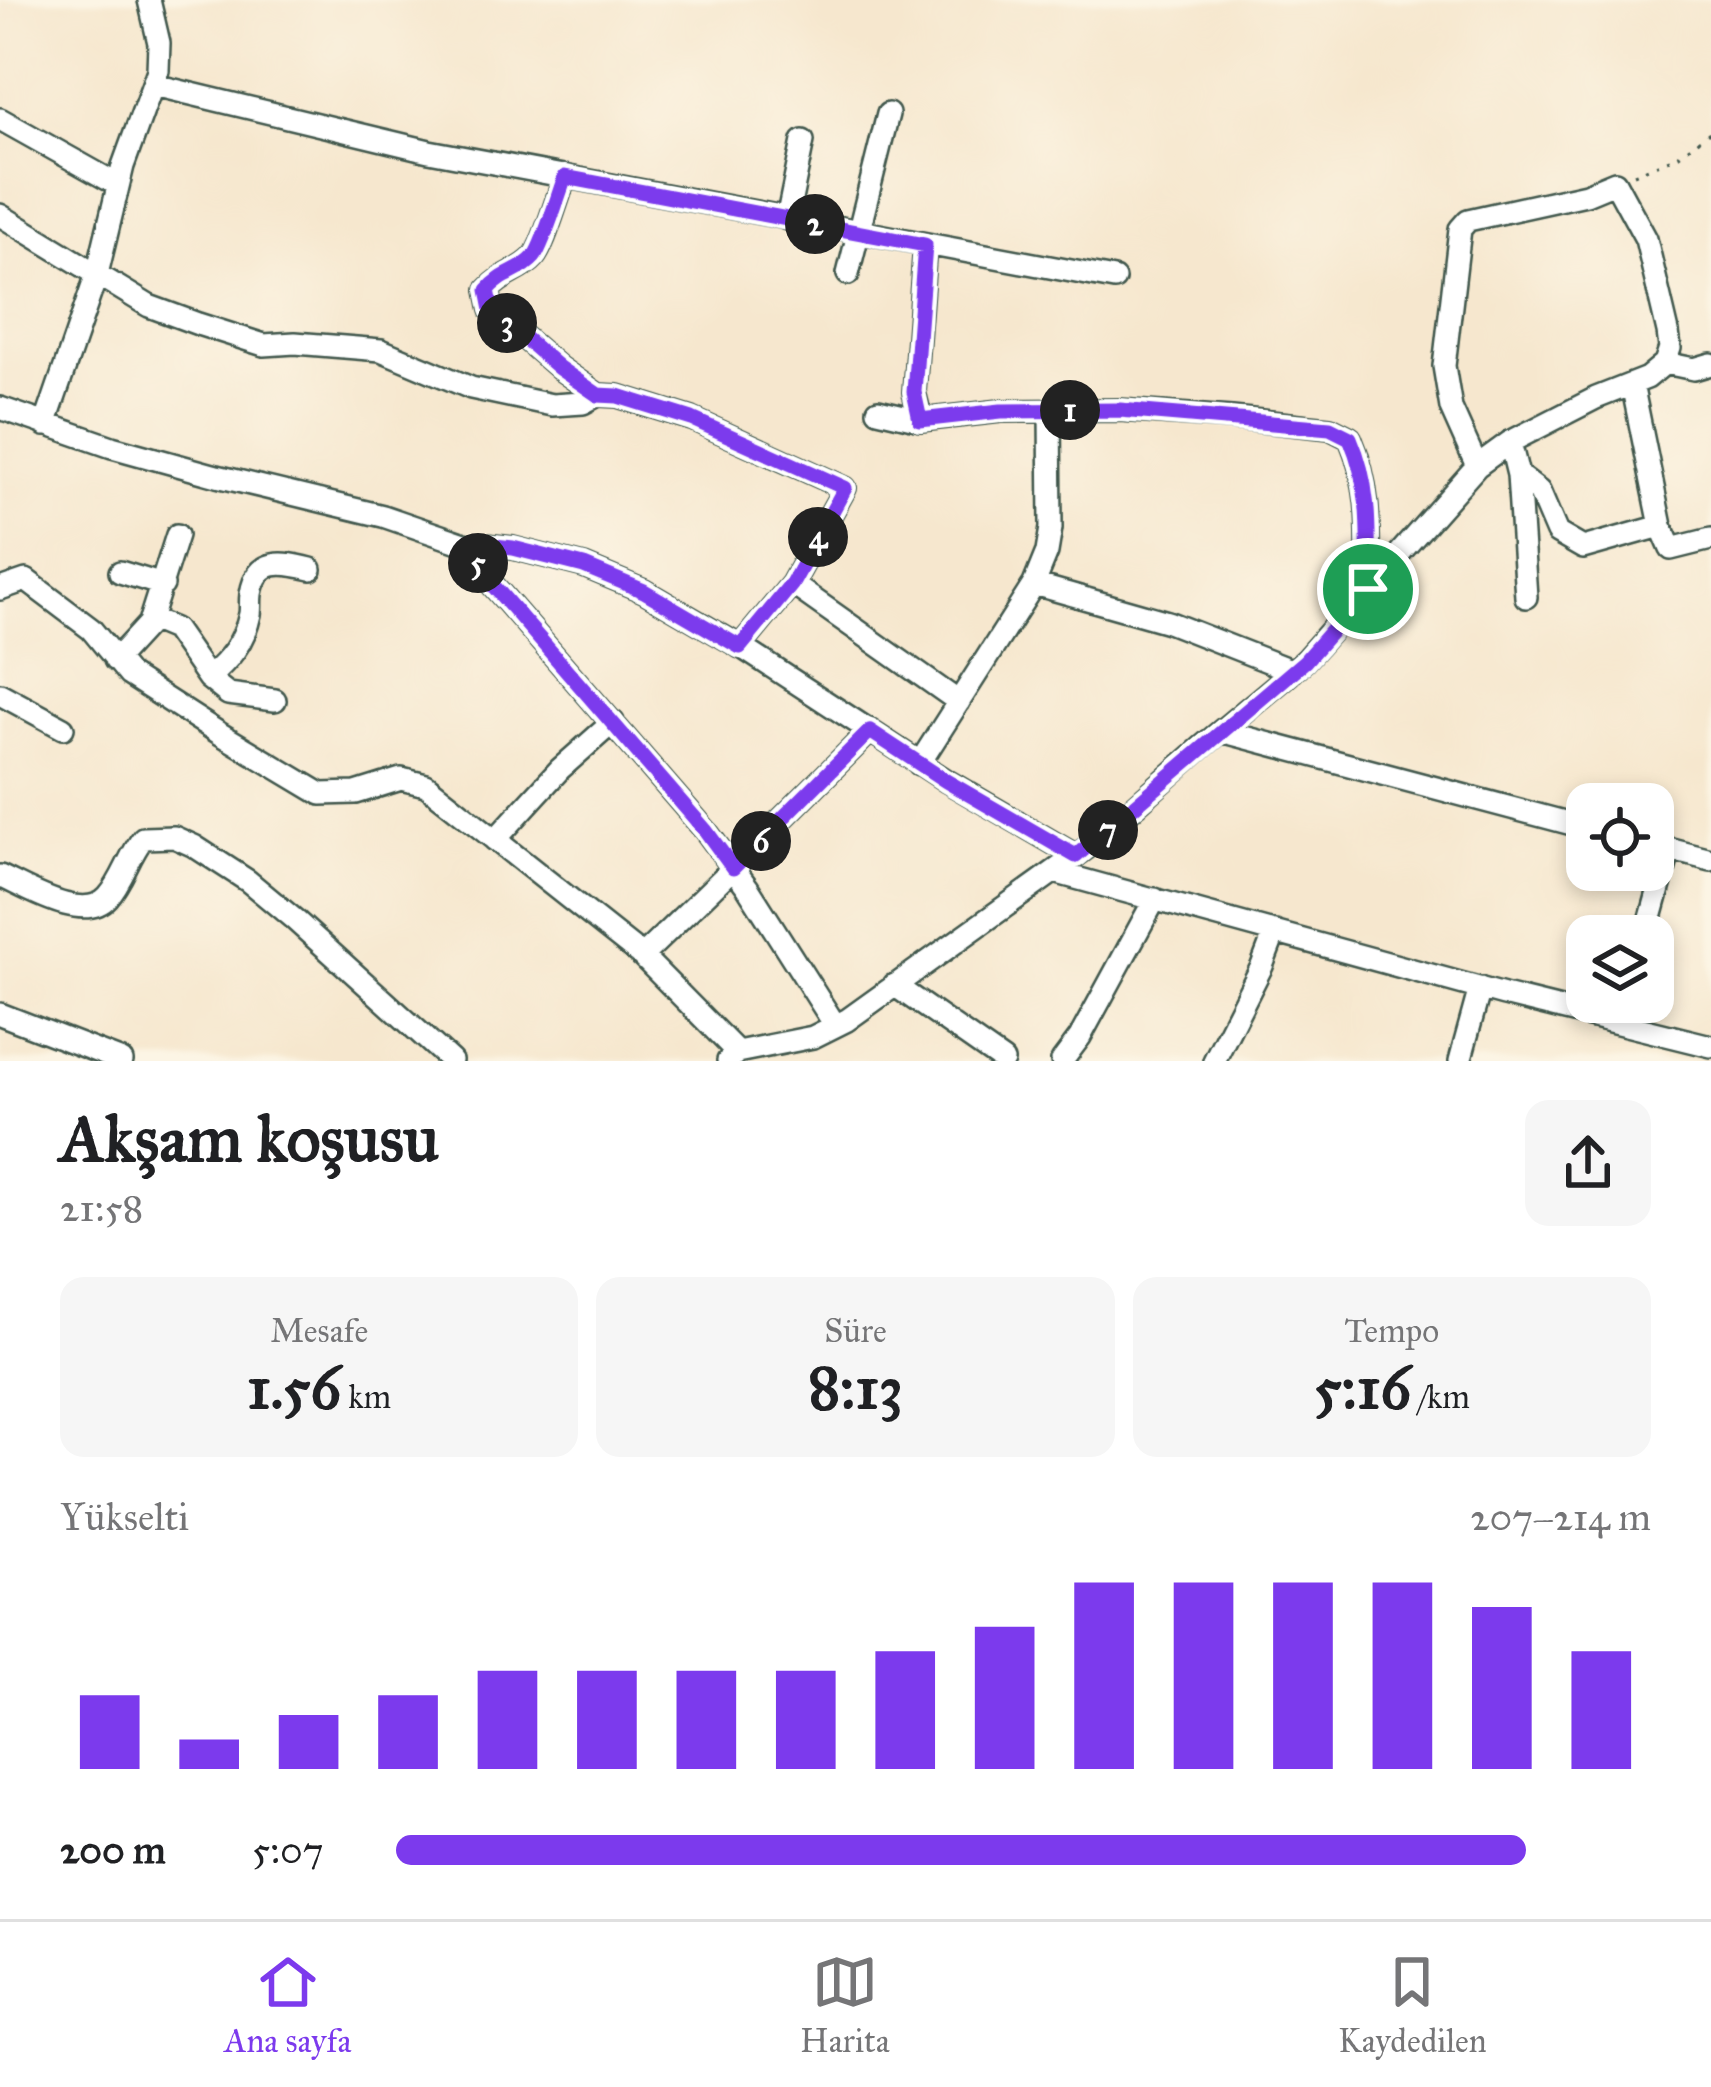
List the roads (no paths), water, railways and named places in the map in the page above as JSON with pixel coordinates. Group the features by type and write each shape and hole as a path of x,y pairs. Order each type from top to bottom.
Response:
{"street":[{"path":"44,425 97,274 123,166 158,70 159,44 149,0"},
{"path":"154,85 429,152 1114,279"},
{"path":"848,274 888,114"},
{"path":"0,119 118,185"},
{"path":"787,219 803,142"},
{"path":"565,177 536,255 518,270 499,277 488,290 492,310 598,395"},
{"path":"0,589 26,580 92,629 129,675 321,794 340,795 401,779 426,785 642,956 733,1057 813,1036 835,1025 1076,856 1293,671 1477,466 1510,442 1647,378 1665,363 1668,332 1646,239 1616,182 1586,194 1468,220 1460,229 1444,366 1451,408 1477,466"},
{"path":"0,214 149,306 264,345 381,350 471,388 552,405 583,403 598,395 618,396 692,419 845,488 792,584 740,647"},
{"path":"920,420 914,392 925,245"},
{"path":"1665,363 1694,369 1711,364"},
{"path":"1632,384 1661,526 1671,549 1711,539"},
{"path":"0,408 217,476 382,516 476,548 513,548 584,566 644,591 740,647 920,764 1076,856"},
{"path":"878,410 920,420 1001,411 1120,410 1330,428 1350,438 1361,463 1368,502 1368,589"},
{"path":"920,764 1034,584 1047,552 1050,410"},
{"path":"1510,442 1519,476 1526,597"},
{"path":"1519,476 1539,491 1557,533 1583,548 1661,526"},
{"path":"116,660 150,619 177,536"},
{"path":"476,548 478,563 491,583 706,831 835,1025"},
{"path":"208,678 233,657 250,616 251,590 260,572 285,562 311,569"},
{"path":"120,572 163,585"},
{"path":"792,584 959,702"},
{"path":"1034,584 1168,622 1293,671"},
{"path":"150,619 174,629 208,678 228,694 275,700"},
{"path":"0,694 63,728"},
{"path":"495,839 560,769 613,722"},
{"path":"642,956 870,731"},
{"path":"1221,731 1566,822"},
{"path":"0,876 62,903 95,906 107,898 143,838 174,837 248,881 451,1061"},
{"path":"1674,848 1709,851"},
{"path":"1054,872 1480,988 1566,1003"},
{"path":"1062,1061 1080,1037 1155,899"},
{"path":"1214,1061 1275,932"},
{"path":"894,985 1003,1061"},
{"path":"1460,1061 1480,988"},
{"path":"0,1014 122,1061"},
{"path":"1644,1023 1697,1049"}]}
